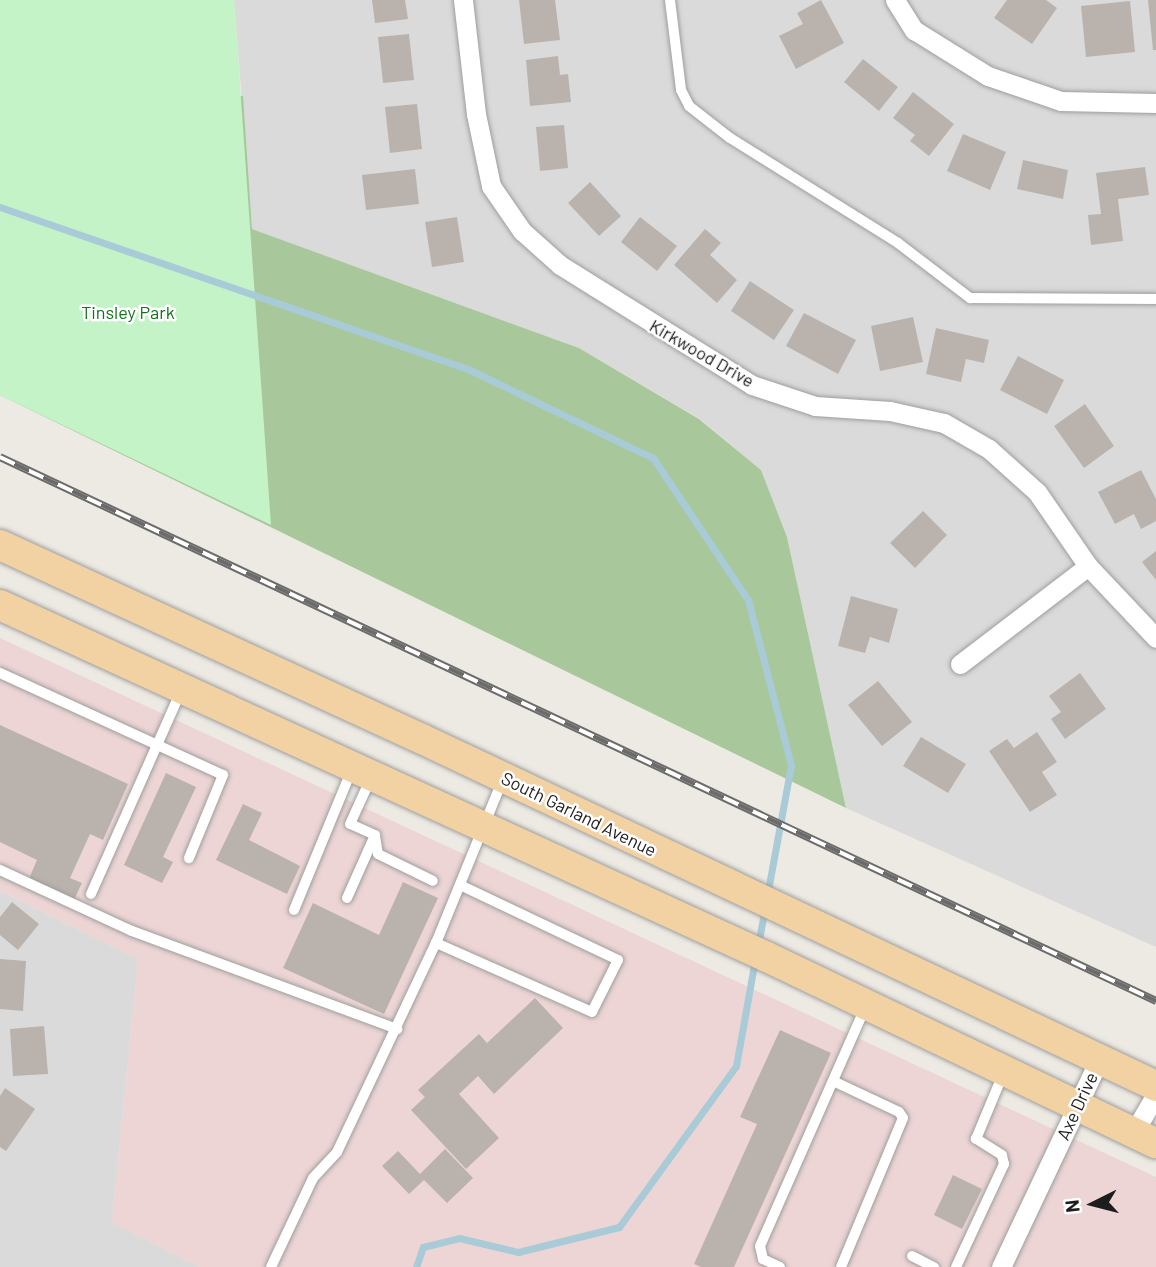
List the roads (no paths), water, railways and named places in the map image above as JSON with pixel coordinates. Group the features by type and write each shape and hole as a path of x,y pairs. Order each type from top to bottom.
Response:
{"main road":[{"name":"South Garland Avenue","path":"0,545 503,778 1156,1086"},
{"path":"0,605 483,825 1145,1137"}],"street":[{"name":"Kirkwood Drive","path":"463,0 491,186 522,231 571,272 752,385 816,406 890,411 944,423 989,449 1037,492 1088,566 1156,638"},
{"path":"895,0 914,30 988,76 1061,101 1156,103"},
{"path":"960,664 1088,566"},
{"name":"Axe Drive","path":"1001,1267 1099,1060"},
{"path":"1145,1137 1156,1094"}],"lane":[{"path":"670,0 681,90 690,106 730,138 898,243 970,298 1156,299"},
{"path":"0,673 223,775 189,858"},
{"path":"91,894 183,687"},
{"path":"363,770 351,824 375,835"},
{"path":"294,910 363,770"},
{"path":"271,1267 313,1178 337,1152 397,1029 436,943 503,778"},
{"path":"375,835 378,854 433,881"},
{"path":"347,898 375,835"},
{"path":"0,870 132,931 397,1029"},
{"path":"436,943 592,1012 618,960 460,884"},
{"path":"780,1267 763,1259 760,1246 866,1005"},
{"path":"956,1267 1004,1164 1002,1155 976,1139 1005,1070"},
{"path":"833,1080 899,1112 903,1118 841,1267"},
{"path":"912,1256 934,1267"}],"waterway":[{"path":"0,207 468,369 653,458 748,600 791,765 767,896"},
{"path":"758,944 765,907"},
{"path":"416,1267 423,1247 459,1238 518,1252 619,1227 736,1066 755,959"}],"railway":[{"path":"0,457 1156,1001"}],"park label":[{"name":"Tinsley Park","path":"128,312"}]}
